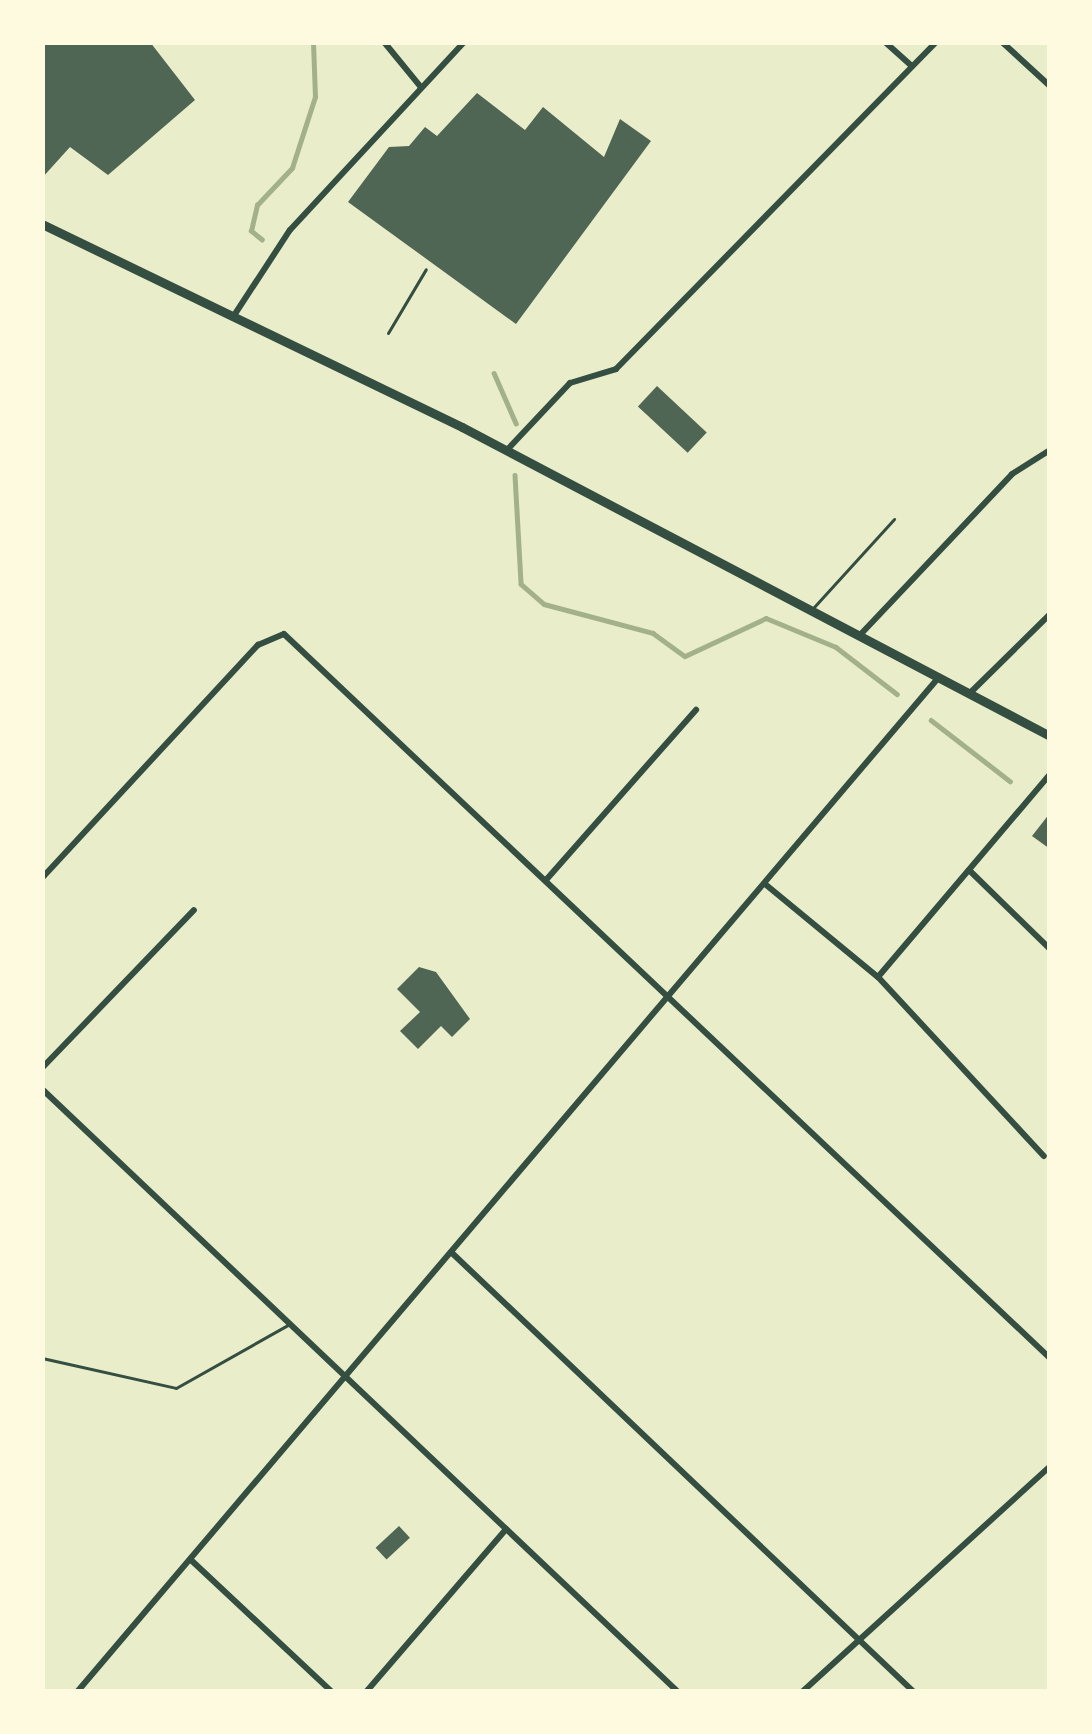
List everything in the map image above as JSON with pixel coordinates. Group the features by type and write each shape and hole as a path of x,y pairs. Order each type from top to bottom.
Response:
{"main road":[{"path":"42,224 507,450 1050,736"}],"street":[{"path":"384,42 420,86"},
{"path":"233,317 266,260 464,42"},
{"path":"885,42 912,66"},
{"path":"507,450 570,382 616,369 936,42"},
{"path":"1007,44 1050,86"},
{"path":"860,635 1012,474 1050,450"},
{"path":"970,693 1050,614"},
{"path":"42,878 275,633 546,880 1050,1357"},
{"path":"77,1692 939,677"},
{"path":"546,880 696,710"},
{"path":"878,977 1050,774"},
{"path":"969,870 1050,949"},
{"path":"764,884 878,977 1044,1156"},
{"path":"42,1069 194,910"},
{"path":"42,1089 678,1692"},
{"path":"452,1253 914,1692"},
{"path":"802,1692 1050,1466"},
{"path":"366,1692 506,1529"},
{"path":"190,1560 332,1692"}],"lane":[{"path":"812,609 894,519"},
{"path":"42,1358 176,1388 289,1323"}],"path":[{"path":"388,333 426,268"}],"building":[{"path":"42,42 150,42 195,100 108,175 70,147 42,178"},
{"path":"477,93 525,130 543,107 604,157 620,119 651,141 516,324 348,202 389,147 409,146 425,127 437,136"},
{"path":"657,386 707,432 688,453 638,406"},
{"path":"1050,813 1050,849 1032,836"},
{"path":"419,967 436,972 470,1019 452,1037 441,1026 418,1049 400,1031 420,1012 397,989"},
{"path":"399,1526 410,1538 387,1560 376,1548"}],"waterway":[{"path":"262,240 251,231 257,205 292,168 315,97 313,42"},
{"path":"494,373 516,423"},
{"path":"515,475 521,584 544,604 653,633 685,656 766,618 836,647 897,694"},
{"path":"931,720 1010,781"}]}
